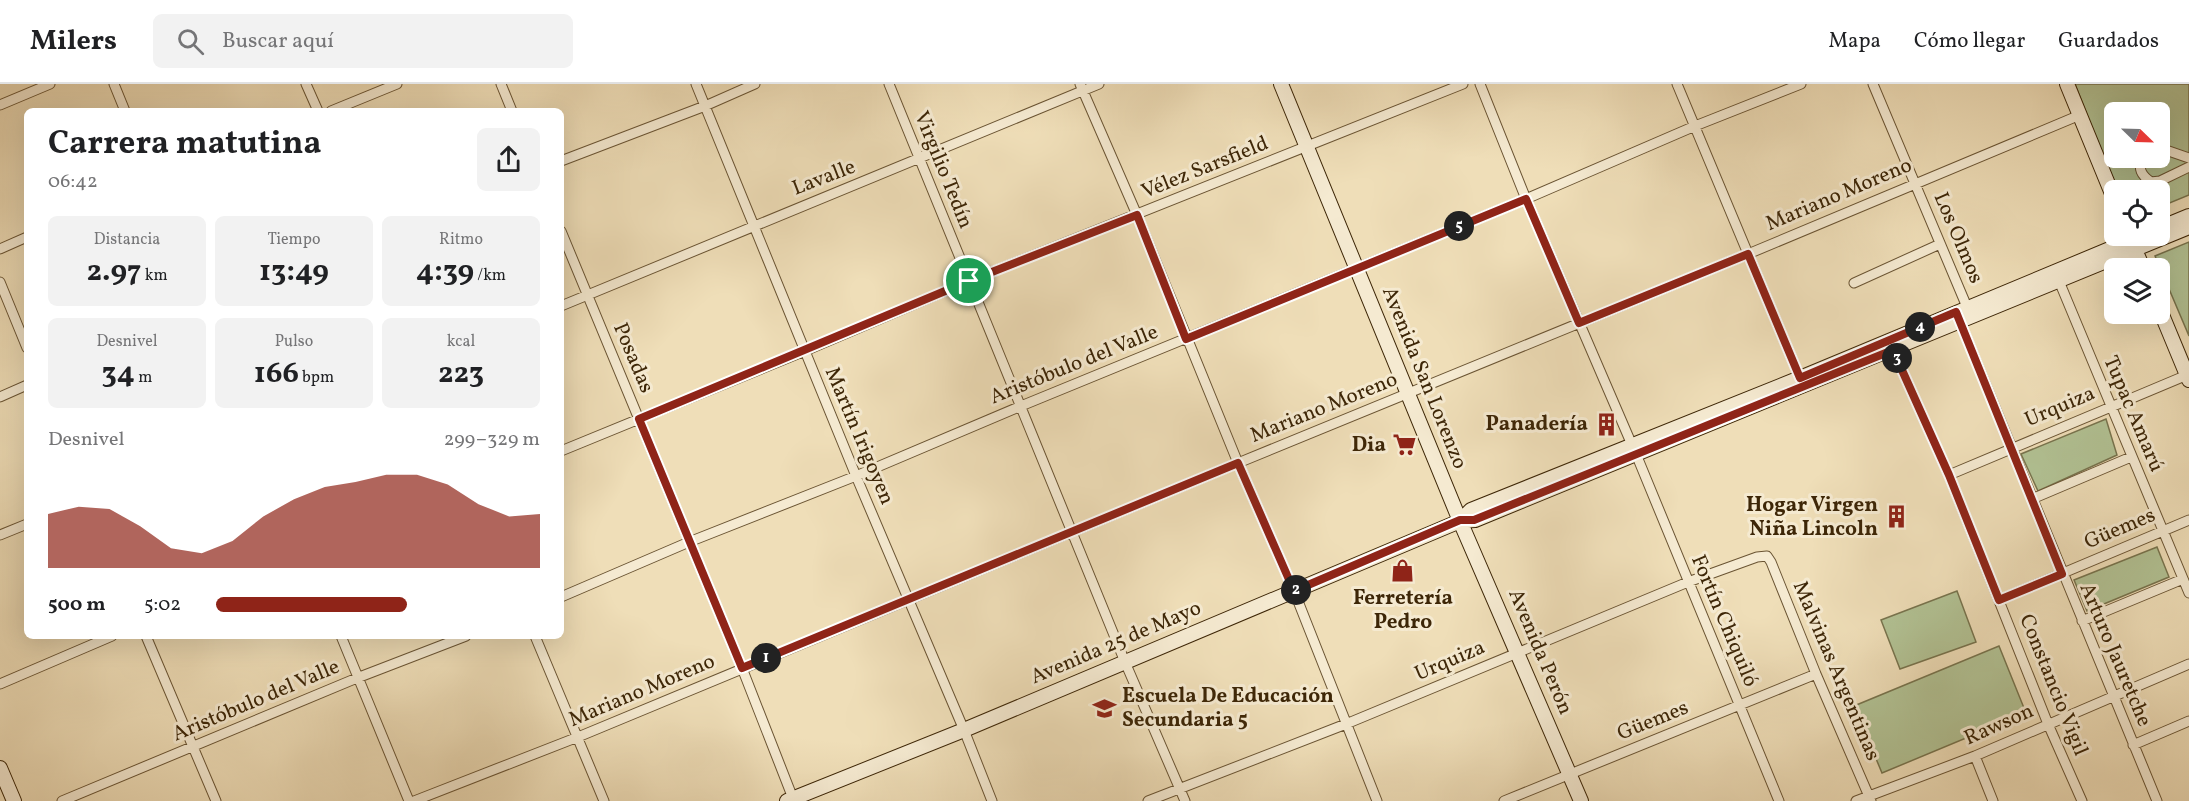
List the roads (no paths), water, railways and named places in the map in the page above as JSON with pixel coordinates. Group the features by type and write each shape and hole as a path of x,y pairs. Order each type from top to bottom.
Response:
{"main road":[{"name":"Avenida San Lorenzo","path":"1281,84 1460,520"},
{"path":"2067,84 2106,180"},
{"path":"2170,224 2189,216"},
{"path":"2170,231 2189,227"},
{"name":"Avenida 25 de Mayo","path":"791,800 1294,591 1460,520 1471,510 1634,450 1802,382 1964,315 2120,246"},
{"name":"Avenida 25 de Mayo","path":"1802,382 1893,350 1964,315 2059,281 2123,246"},
{"path":"2166,324 2188,378"},
{"name":"Avenida Perón","path":"1460,520 1581,801"},
{"path":"0,768 14,801"}],"street":[{"path":"0,105 50,84"},
{"path":"114,84 124,108"},
{"path":"306,84 317,108"},
{"path":"338,108 397,84"},
{"path":"501,84 511,108"},
{"name":"Martín Irigoyen","path":"696,84 752,225 992,801"},
{"path":"564,160 705,106 755,84"},
{"name":"Virgilio Tedín","path":"889,84 918,160 1125,662 1185,801"},
{"name":"Lavalle","path":"564,305 752,225 918,160 1081,87 1099,84"},
{"name":"Vélez Sarsfield","path":"564,450 969,281 1463,84"},
{"name":"Fortín Chiquiló","path":"1480,84 1526,199 1634,450 1779,801"},
{"path":"1677,84 1802,382"},
{"name":"Aristóbulo del Valle","path":"564,596 689,542 856,476 1526,199 1695,126 1801,84"},
{"name":"Los Olmos","path":"1873,84 1941,244 1964,315"},
{"path":"1081,87 1294,591 1377,801"},
{"name":"Mariano Moreno","path":"414,801 578,737 2080,115"},
{"path":"2170,151 2189,158"},
{"path":"2140,168 2141,173 2151,182 2160,181 2189,166"},
{"path":"0,249 24,238"},
{"name":"Posadas","path":"564,239 742,668 791,800"},
{"path":"1854,283 1941,244"},
{"name":"Tupac Amarú","path":"2059,281 2109,406 2189,593"},
{"path":"0,282 24,341"},
{"name":"Arturo Jauretche","path":"1964,315 2012,447 2062,574 2157,801"},
{"name":"Constancio Vigil","path":"1893,350 1949,475 2048,724 2082,801"},
{"name":"Urquiza","path":"1949,475 2109,406 2188,378"},
{"path":"0,397 24,386"},
{"path":"2032,498 2132,457"},
{"name":"Güemes","path":"1999,600 2189,520"},
{"path":"0,536 24,525"},
{"name":"Urquiza","path":"1148,801 1346,724 1688,582 1757,557 1767,556"},
{"name":"Malvinas Argentinas","path":"1767,556 1870,798"},
{"path":"2082,621 2183,579"},
{"path":"0,684 105,639"},
{"path":"147,639 216,801"},
{"path":"341,639 410,801"},
{"name":"Aristóbulo del Valle","path":"62,801 357,678 458,639"},
{"path":"536,639 604,801"},
{"name":"Rawson","path":"1856,801 1870,798 1975,756 2189,664"},
{"name":"Güemes","path":"1504,801 1816,674"},
{"path":"2133,745 2189,721"},
{"path":"1975,756 1993,801"}],"place":[{"name":"Panadería","path":"1606,424"},
{"name":"Dia","path":"1404,445"},
{"name":"Hogar Virgen Niña Lincoln","path":"1896,517"},
{"name":"Ferretería Pedro","path":"1403,570"},
{"name":"Escuela De Educación Secundaria 5","path":"1104,708"}]}
